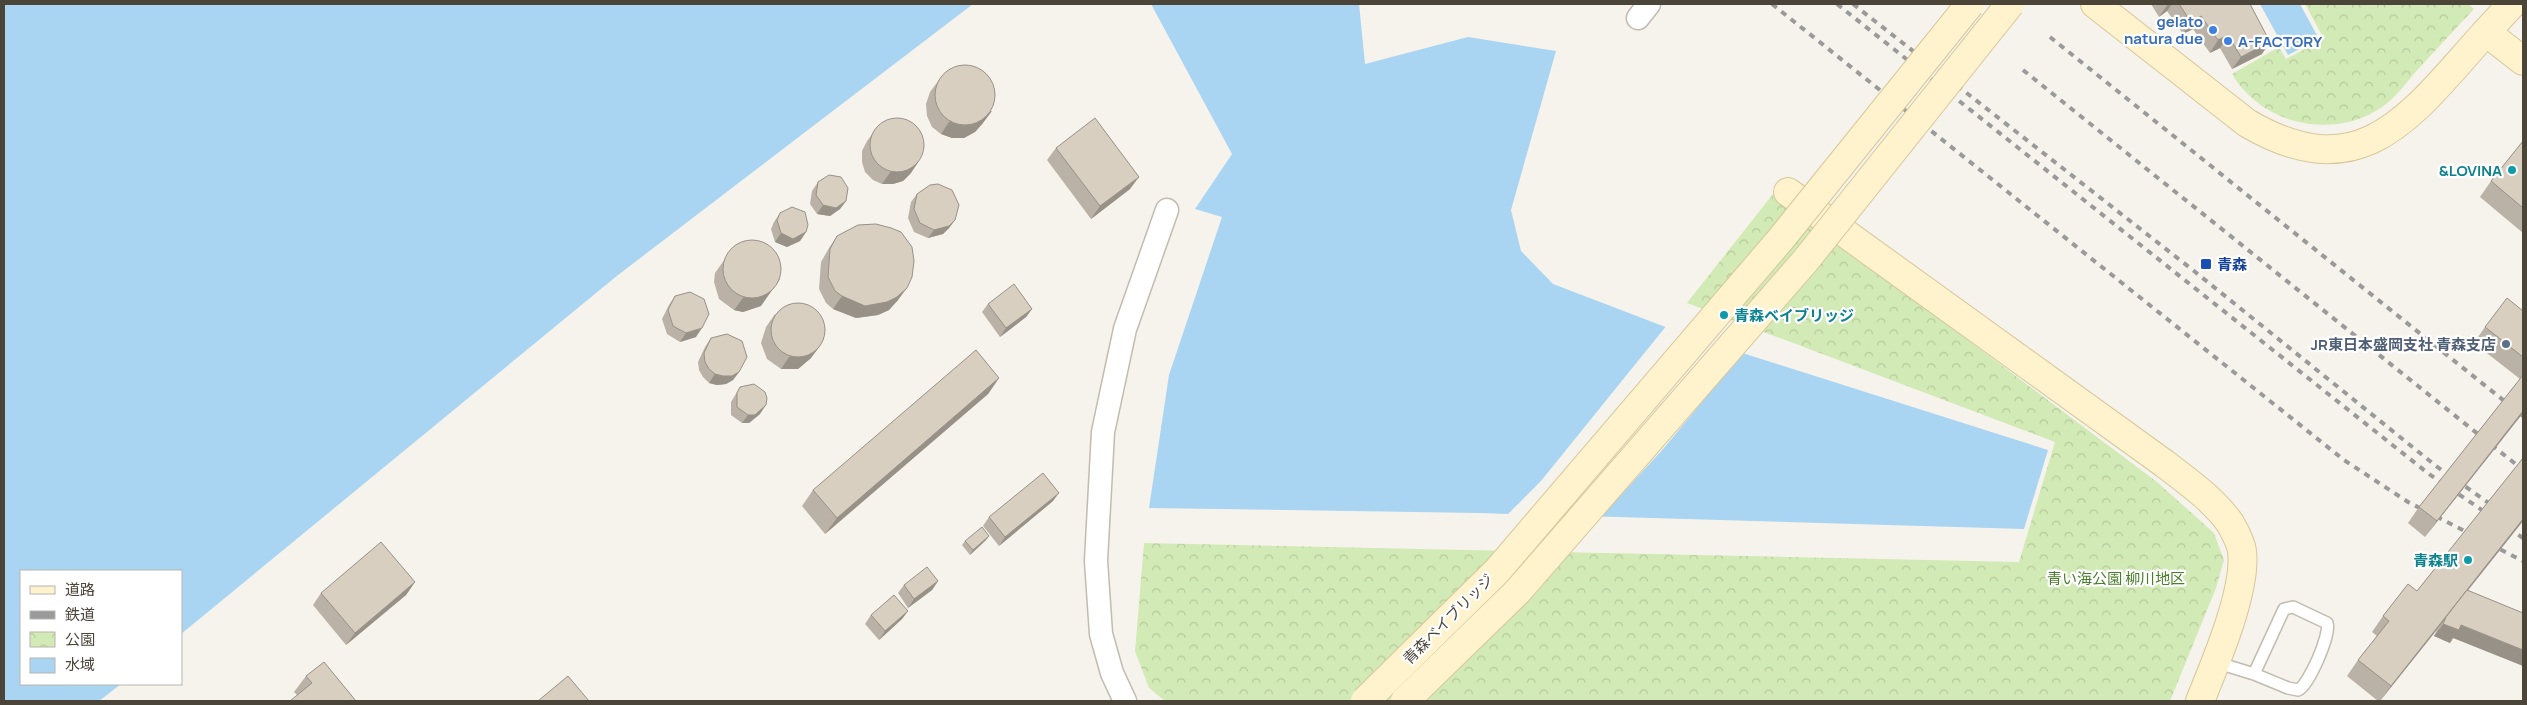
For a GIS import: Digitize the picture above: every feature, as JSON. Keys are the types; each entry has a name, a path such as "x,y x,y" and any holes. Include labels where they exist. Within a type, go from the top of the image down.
{"street":[{"name":"青森ベイブリッジ","path":"1365,701 1497,571 1780,240 1970,4"},
{"name":"青森ベイブリッジ","path":"1405,701 1518,591 1799,268 2010,4"},
{"path":"2095,4 2247,123 2272,138 2300,147 2329,149 2359,146 2410,116 2512,4"},
{"path":"2486,32 2523,62"},
{"path":"1788,192 2211,500 2231,525 2242,550 2240,580 2215,662 2200,701"},
{"path":"1125,701 1112,673 1101,634 1096,561 1103,432 1125,329 1167,210"}],"lane":[{"path":"2215,662 2298,690 2308,682 2327,635 2327,623 2293,607 2284,609 2254,674"}],"green space":[{"path":"2305,4 2468,4 2474,9 2387,103 2372,113 2350,122 2326,125 2303,123 2273,113 2250,96 2232,74 2279,47 2286,59 2324,39"},
{"name":"青い海公園 柳川地区","path":"1773,194 2157,482 2214,533 2224,560 2216,588 2170,701 1165,701 1149,688 1135,651 1144,543 2019,562 2055,442 1687,303"}],"water":[{"path":"4,4 973,4 618,275 182,633 182,570 20,570 20,685 120,685 99,701 4,701"},
{"path":"1151,4 1359,4 1365,64 1468,37 1556,51 1511,210 1521,251 1553,284 1689,336 2048,450 2024,529 1479,513 1149,508 1169,375 1222,217 1195,209 1232,154"},
{"path":"2260,4 2300,4 2319,39 2288,55"}],"pier":[{"path":"1667,325 1744,351 1664,448 1599,519 1505,517 1541,481"}],"building":[{"path":"2179,4 2250,4 2270,42 2241,57 2228,35 2218,40 2201,16 2191,22"},
{"path":"959,65 971,65 987,73 993,83 995,95 993,107 987,117 971,125 959,125 943,117 935,101 935,89 943,73"},
{"path":"897,118 907,120 916,126 922,135 924,145 922,155 916,164 907,170 897,172 887,170 878,164 872,155 870,145 872,135 878,126 887,120"},
{"path":"1095,118 1139,177 1100,206 1056,148"},
{"path":"2523,141 2523,208 2491,181"},
{"path":"829,175 841,177 848,188 846,201 836,208 823,205 816,195 818,182"},
{"path":"938,184 952,190 959,205 955,220 949,226 934,230 920,223 914,209 917,194 930,185"},
{"path":"792,207 805,212 808,225 806,232 793,239 781,233 777,220 780,213"},
{"path":"876,224 901,232 912,247 914,261 912,277 907,288 897,297 887,302 865,306 835,291 828,277 830,249 837,236 858,225"},
{"path":"752,240 763,242 776,253 781,269 779,280 768,293 752,298 741,296 728,285 723,269 725,258 736,245"},
{"path":"1014,284 1032,309 1006,328 988,304"},
{"path":"690,292 704,299 709,314 702,328 686,333 673,326 668,310 675,296"},
{"path":"2507,298 2523,311 2523,357 2485,327"},
{"path":"798,303 808,305 817,311 823,320 825,330 823,340 817,349 808,355 798,357 788,355 779,349 773,340 771,330 773,320 779,311 788,305"},
{"path":"727,334 742,341 747,357 739,372 732,376 715,374 705,362 704,353 711,338"},
{"path":"976,350 999,378 837,518 813,490"},
{"path":"2523,375 2523,411 2437,521 2419,507"},
{"path":"754,384 765,392 767,398 766,405 755,415 748,415 737,407 737,393 740,387"},
{"name":"青森駅","path":"2523,458 2523,519 2391,686 2358,660 2389,621 2383,616 2408,584 2417,591"},
{"path":"1043,473 1059,493 1005,537 989,517"},
{"path":"982,527 989,536 973,550 965,541"},
{"path":"381,542 415,582 355,633 321,593"},
{"path":"927,567 938,581 914,599 904,585"},
{"path":"2467,590 2523,613 2523,650 2461,625 2459,630 2443,624 2446,617"},
{"path":"894,595 908,611 885,631 871,615"},
{"path":"324,662 356,701 290,701 312,683 306,676"},
{"path":"568,676 589,701 538,701"}],"railway":[{"path":"1772,4 2344,460 2408,502 2523,561"},
{"path":"1837,4 2429,474 2523,538"},
{"path":"1853,4 2194,271 2436,466 2523,527"},
{"path":"2050,37 2523,416"},
{"path":"2023,70 2523,470"}],"place":[{"name":"gelato natura due","path":"2213,30"},
{"name":"A-FACTORY","path":"2228,41"},
{"name":"&LOVINA","path":"2512,170"},
{"name":"青森","path":"2206,264"},
{"name":"青森ベイブリッジ","path":"1724,315"},
{"name":"JR東日本盛岡支社 青森支店","path":"2506,344"},
{"name":"青森駅","path":"2468,560"}]}
